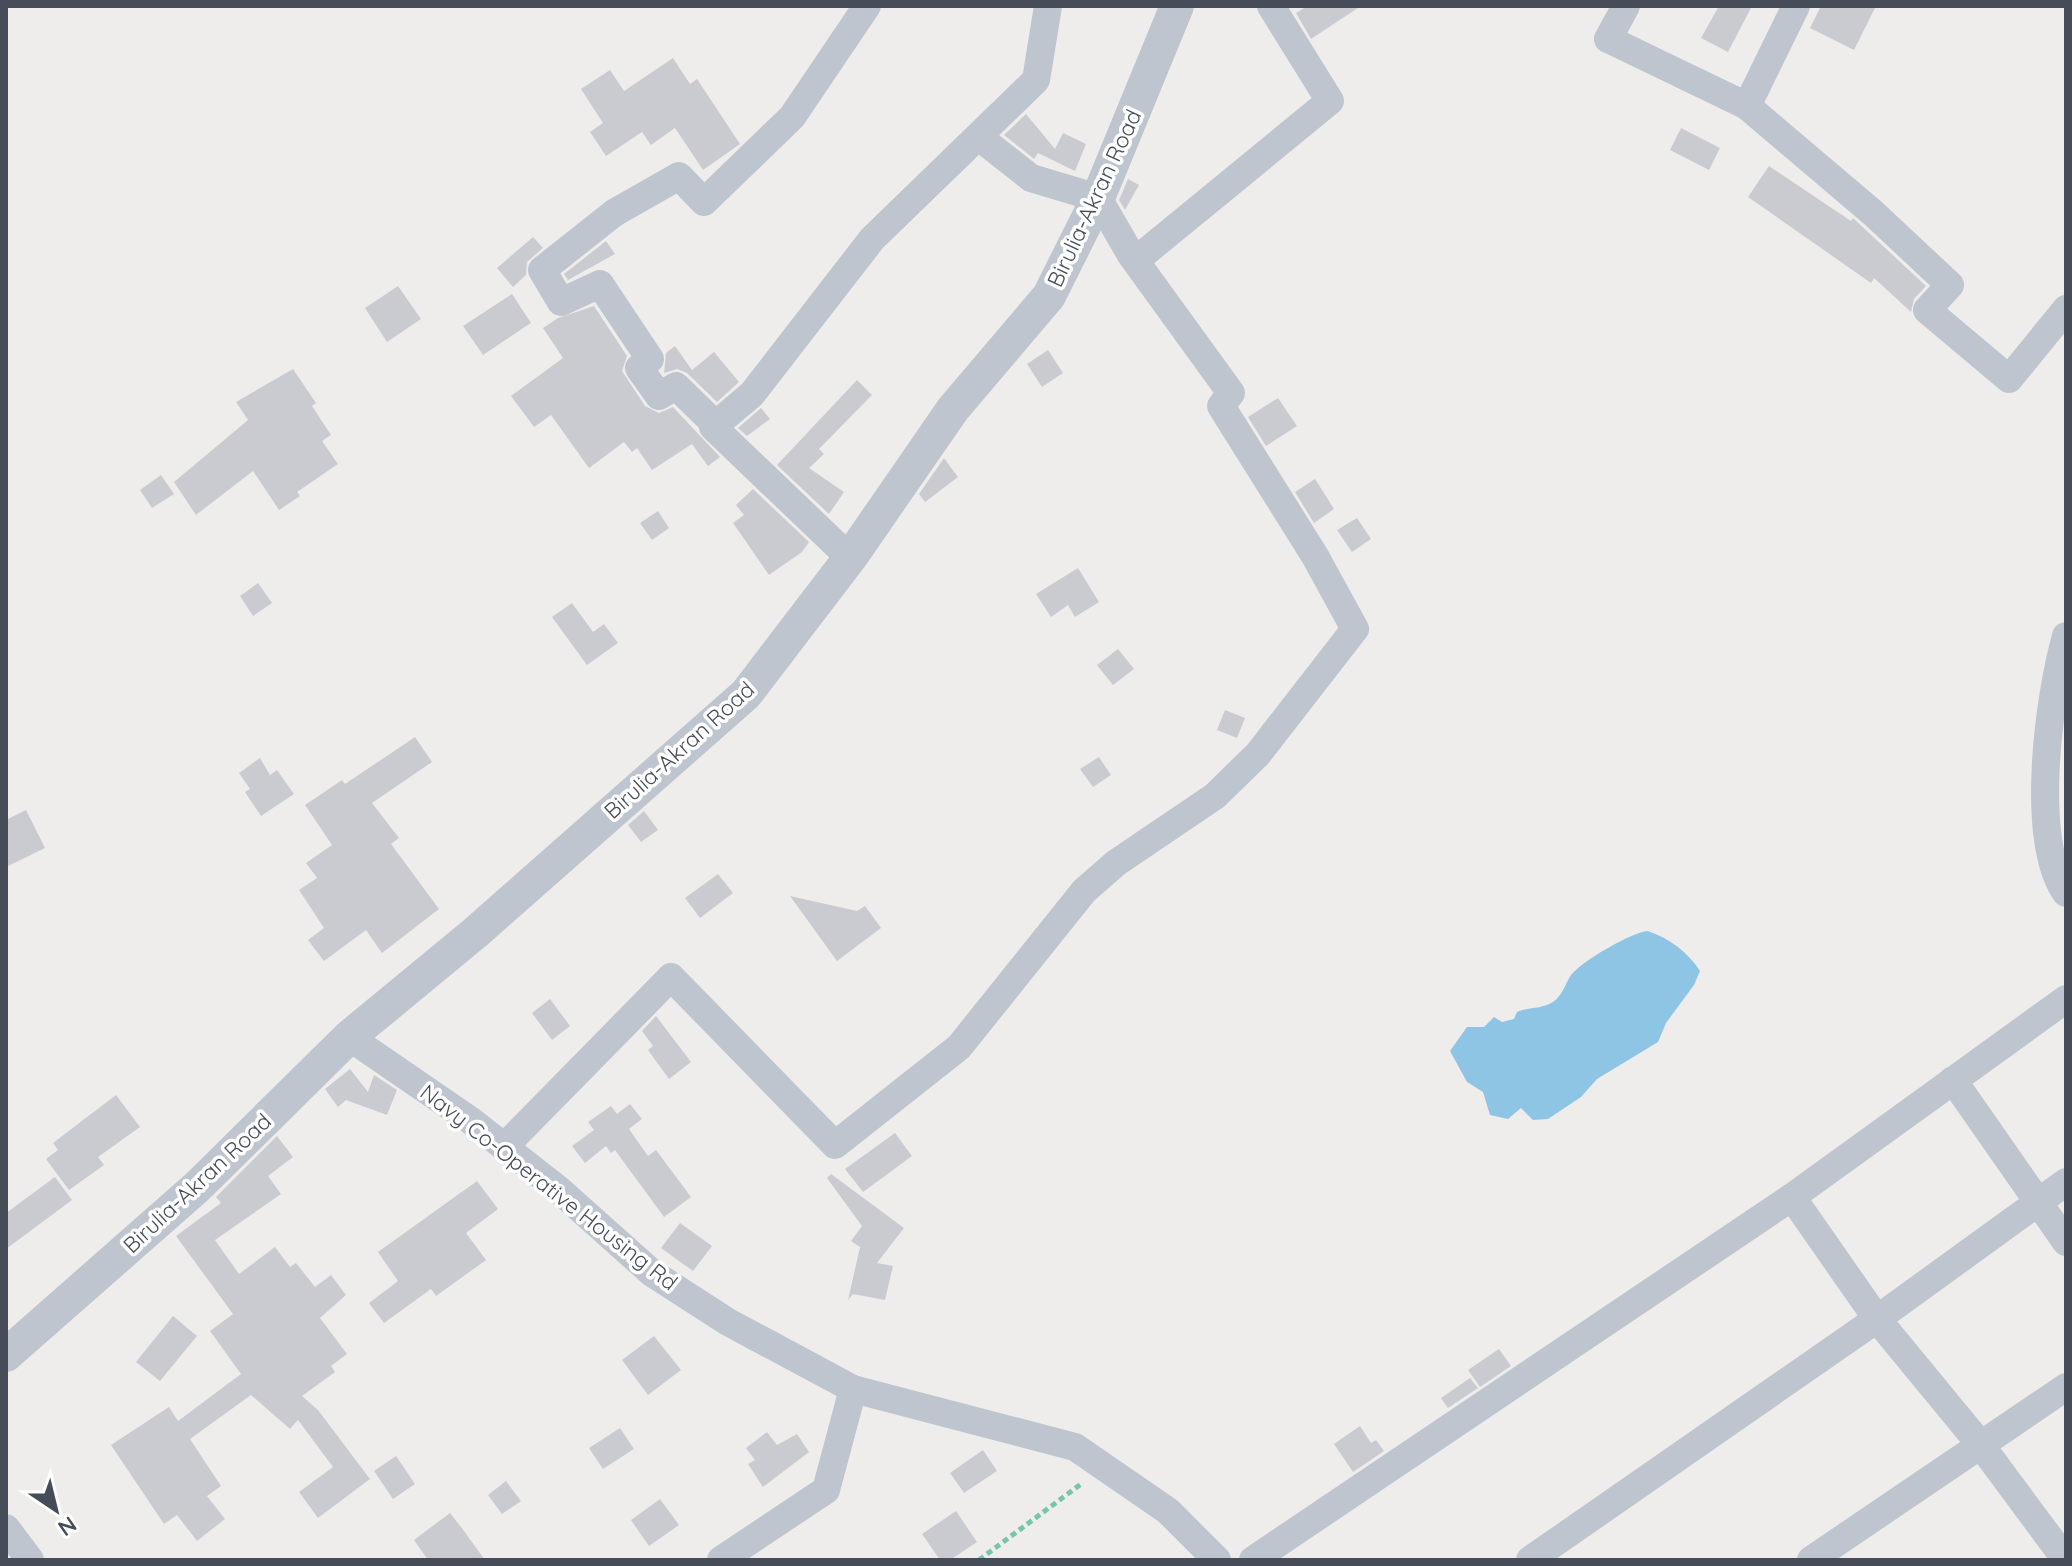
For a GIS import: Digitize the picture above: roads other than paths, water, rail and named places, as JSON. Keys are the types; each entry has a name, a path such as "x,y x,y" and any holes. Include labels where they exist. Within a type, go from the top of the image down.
{"street":[{"path":"716,425 676,386 659,396 639,368 650,359 600,284 561,302 542,270 614,213 679,176 704,202 792,117 867,6"},
{"path":"850,558 713,427 752,394 872,239 1036,80 1048,6"},
{"name":"Birulia-Akran Road","path":"6,1355 197,1187 349,1037 475,933 746,694 850,558 953,409 1049,296 1098,198 1177,6"},
{"path":"1136,260 1330,101 1271,6"},
{"path":"1626,6 1608,39 1747,106 1873,213 1950,285 1927,310 2009,379 2066,309"},
{"path":"1747,106 1796,6"},
{"path":"504,1147 671,977 835,1145 959,1047 1084,891 1116,863 1215,796 1258,754 1355,629 1315,556 1221,406 1231,393 1136,260 1098,198 1031,178 979,137"},
{"path":"2066,636 2055,675 2044,802 2057,881 2066,893"},
{"path":"1253,1560 1792,1197 2066,999"},
{"name":"Navy Co-Operative Housing Rd","path":"349,1037 504,1147 652,1273 728,1322 853,1389 1075,1447 1168,1511 1217,1560"},
{"path":"1953,1080 2066,1242"},
{"path":"1530,1560 1877,1319 2066,1182"},
{"path":"1792,1197 1877,1319 1980,1444 2066,1560"},
{"path":"1811,1560 2066,1387"},
{"path":"721,1560 826,1490 853,1389"},
{"path":"6,1528 30,1560"}],"water":[{"path":"1648,931 1677,946 1700,971 1694,985 1666,1023 1658,1042 1597,1079 1581,1097 1548,1119 1533,1120 1521,1108 1508,1119 1490,1115 1483,1092 1467,1082 1450,1051 1467,1027 1484,1027 1494,1017 1502,1022 1514,1019 1517,1012 1553,1002 1562,993 1571,975 1585,962 1620,942"}]}
